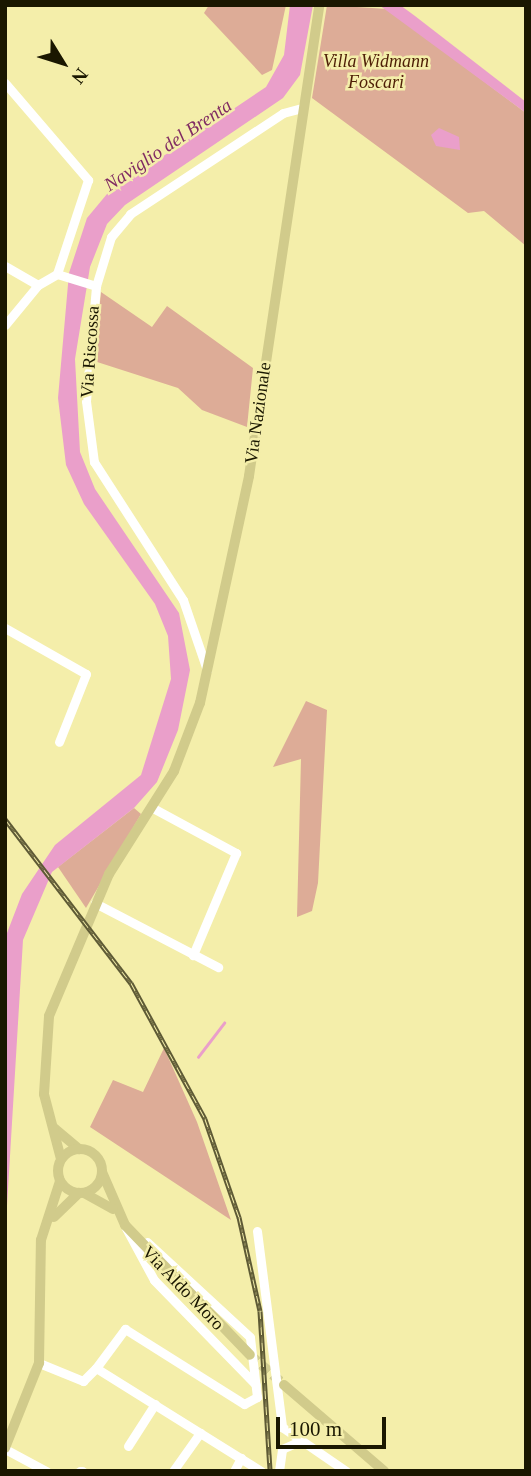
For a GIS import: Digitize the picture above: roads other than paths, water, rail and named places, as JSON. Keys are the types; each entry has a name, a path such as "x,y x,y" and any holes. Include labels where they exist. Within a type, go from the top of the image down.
{"main road":[{"name":"Via Nazionale","path":"61,1159 44,1094 49,1016 95,903 189,738 207,670 249,476 319,5"},
{"path":"41,1267 55,1216 102,1172 96,1155 79,1149 53,1128"},
{"path":"5,1449 39,1363 43,1233 60,1181 61,1159 79,1149"},
{"name":"Via Aldo Moro","path":"102,1172 122,1221"},
{"path":"60,1181 81,1193"},
{"name":"Via Aldo Moro","path":"81,1193 122,1221 250,1355"},
{"path":"284,1385 384,1471"}],"street":[{"path":"5,83 86,174 57,274 38,285 5,325"},
{"name":"Via Riscossa","path":"207,670 183,600 94,462 86,401 94,285 107,245 130,215 283,113 302,108"},
{"path":"5,266 38,285"},
{"path":"57,274 94,285"},
{"path":"5,628 86,674 59,742"},
{"path":"151,807 236,853 193,955"},
{"path":"95,903 218,967"},
{"path":"122,1221 154,1280 250,1374 257,1397"},
{"path":"122,1221 250,1338 257,1397"},
{"path":"257,1231 282,1427 346,1471"},
{"path":"39,1363 83,1381 125,1329 244,1404 257,1397"},
{"path":"96,1368 261,1471"},
{"path":"128,1446 155,1404"},
{"path":"173,1471 200,1433"},
{"path":"279,1471 282,1449 300,1441"},
{"path":"5,1449 46,1471"},
{"path":"234,1471 241,1458"}],"waterway":[{"path":"198,1057 224,1023"}],"tunnel":[{"path":"250,1355 280,1381"}],"railway":[{"path":"5,819 131,983 205,1119 239,1217 260,1311 270,1471"}],"park label":[{"name":"Villa Widmann Foscari","path":"376,72"}],"water label":[{"name":"Naviglio del Brenta","path":"168,145"}]}
